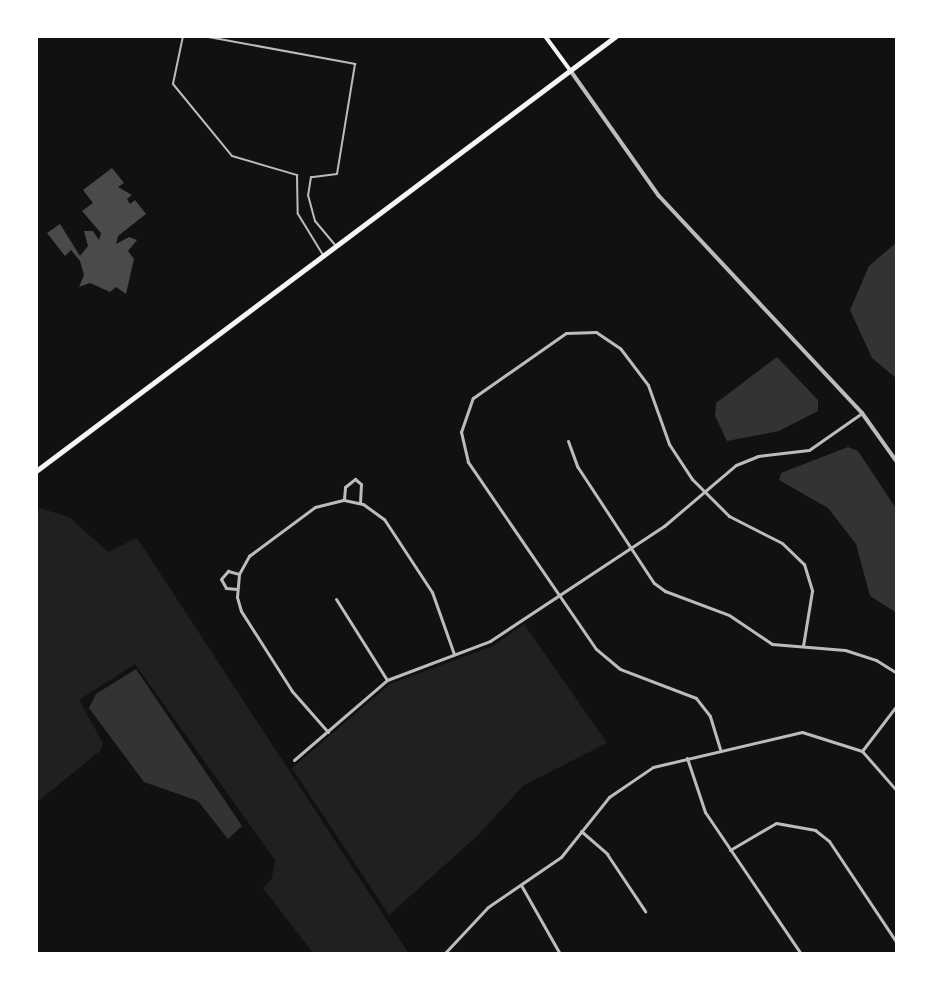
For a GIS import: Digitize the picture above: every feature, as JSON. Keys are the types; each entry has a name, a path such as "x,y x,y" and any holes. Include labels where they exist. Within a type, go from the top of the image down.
{"main road":[{"path":"545,36 570,70"},
{"path":"36,471 616,36"}],"street":[{"path":"570,70 669,208 862,413 897,462"},
{"path":"720,749 700,702 683,690 608,662 559,595 462,446 463,419 473,398 553,338 574,331 596,332 620,348 655,398 679,461 729,516 782,543 804,564 812,591 803,646"},
{"path":"294,760 387,680 490,641 630,548 744,461 822,444 862,413"},
{"path":"568,441 577,466 630,548 665,591 729,615 772,644 855,653 897,673"},
{"path":"344,500 345,487 355,479 361,484 360,503"},
{"path":"328,732 292,691 257,638 241,611 237,589 239,574 262,544 315,507 344,500 360,503 384,519 417,567 444,617 454,654"},
{"path":"237,589 226,588 221,579 228,571 239,574"},
{"path":"336,599 387,680"},
{"path":"862,751 897,705"},
{"path":"444,954 488,907 557,861 620,789 653,767 802,732 862,751 897,791"},
{"path":"687,758 699,801 801,954"},
{"path":"730,850 776,823 815,830 829,841 897,943"},
{"path":"581,831 600,846 645,911"},
{"path":"521,885 560,954"},
{"path":"452,947 459,954"}],"lane":[{"path":"183,36 173,84 220,147 247,163 297,175 298,214 323,256"},
{"path":"203,36 355,64 337,174 311,177 310,208 336,246"}],"shaded area":[{"path":"897,242 897,379 872,358 850,310 869,266"},
{"path":"777,357 818,400 818,411 779,431 727,441 715,416 716,403"},
{"path":"848,447 858,451 897,510 897,613 870,596 856,544 828,508 779,480 781,473"},
{"path":"36,507 69,517 108,552 137,538 409,954 314,954 263,888 272,878 275,860 135,664 79,700 103,743 101,750 36,803"},
{"path":"524,624 607,743 524,785 477,836 389,915 292,768 390,684 493,646"},
{"path":"136,669 242,826 228,839 198,801 144,782 89,708 96,694"}],"building":[{"path":"112,168 124,183 118,187 132,195 127,199 130,204 135,200 146,214 118,236 116,244 129,237 137,240 128,251 134,259 126,294 116,287 110,292 90,283 79,287 84,275 80,261 71,250 65,256 47,233 60,224 80,256 88,246 84,231 93,231 99,240 101,233 82,211 93,203 83,190"}]}
